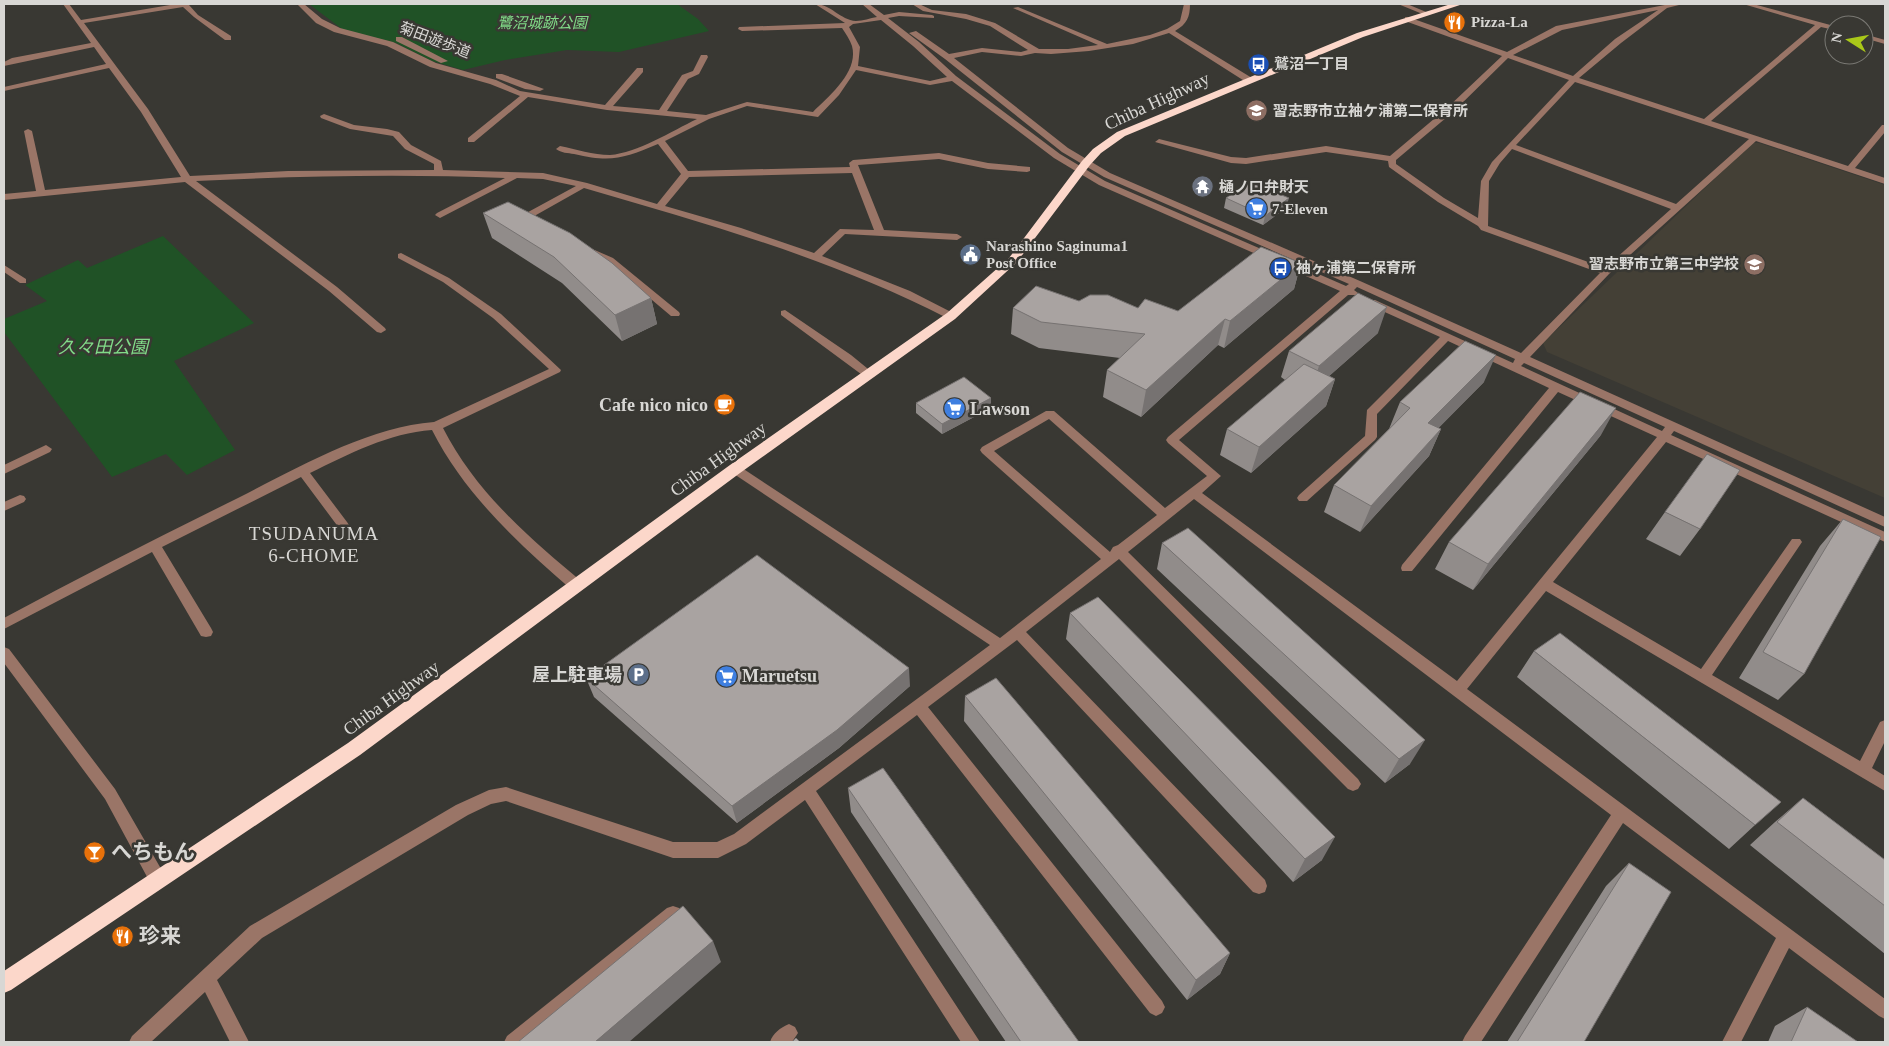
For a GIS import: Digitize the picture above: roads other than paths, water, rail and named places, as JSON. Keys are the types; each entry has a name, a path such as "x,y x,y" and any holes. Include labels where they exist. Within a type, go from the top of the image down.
{"highway":[{"name":"Chiba Highway","path":"4,984 354,749 735,469 951,316 1013,260 1082,167 1097,151 1131,129 1249,80 1360,35 1459,4"}],"street":[{"path":"66,4 145,111 187,179 333,289 382,330"},
{"path":"80,22 186,4 196,16 228,38"},
{"path":"300,4 319,21 338,30 390,44 433,65 493,82 526,95 607,108 706,118"},
{"name":"菊田遊歩道","path":"312,4 328,18 345,26 400,40 444,61 502,77 528,87 574,95 566,101"},
{"path":"560,149 604,157 627,154 706,118 747,104 815,115 836,94 854,67 856,48 848,25 818,4"},
{"path":"865,4 948,57 1065,150 1102,184 1522,358 1885,537"},
{"path":"874,4 885,17 953,78 1082,167"},
{"path":"915,4 921,9 962,15 996,25 1036,50"},
{"path":"948,57 982,50 1021,54 1036,50 1050,51 1138,41 1171,31 1182,23 1187,4"},
{"path":"1401,4 1427,14"},
{"path":"1392,160 1450,110 1507,56 1559,28 1680,4"},
{"path":"1746,4 1824,25"},
{"path":"1482,224 1485,181 1496,162 1574,80 1618,41 1668,6"},
{"path":"1016,8 1106,46"},
{"path":"742,29 848,25 885,17 919,15 956,20 962,15"},
{"path":"1408,19 1574,80 1885,181"},
{"path":"1705,122 1820,24"},
{"path":"1171,31 1249,80"},
{"path":"4,64 15,60 96,44"},
{"path":"661,114 685,77 696,72 704,57"},
{"path":"4,89 112,65"},
{"path":"854,67 930,83 953,78"},
{"path":"607,108 640,70"},
{"path":"471,140 526,95"},
{"path":"324,116 343,125 396,134 408,147 438,163 439,173"},
{"path":"1850,169 1885,127"},
{"path":"28,131 41,194"},
{"path":"1514,367 1606,272 1755,138"},
{"path":"660,140 686,174"},
{"path":"1160,142 1230,160 1246,160 1326,149 1392,160"},
{"path":"1511,146 1678,208"},
{"path":"880,232 854,170 853,163 939,156 988,166 1027,170"},
{"path":"1392,160 1392,165 1441,200 1482,224 1484,228 1606,272"},
{"path":"686,174 854,170"},
{"path":"4,197 187,179 288,174 439,173 543,176 738,230 816,257 906,293 951,316"},
{"path":"659,208 686,174"},
{"path":"440,215 516,175"},
{"path":"540,228 522,219 584,186"},
{"path":"816,257 843,231 957,237"},
{"path":"583,248 610,260 675,314"},
{"path":"4,624 154,545 302,472 378,439 423,425 436,426 556,370 496,316 446,280 401,256"},
{"path":"4,268 23,281"},
{"path":"1352,287 1447,336 1556,387 1668,431 1885,522"},
{"path":"138,1042 256,932 462,810 489,797 506,794 673,850 718,850 740,839 1000,645 1113,554 1215,476 1172,440 1352,287"},
{"path":"785,314 847,357 869,375"},
{"path":"1303,498 1371,437 1371,413 1447,336"},
{"path":"1407,568 1556,387"},
{"path":"1165,514 1050,414 986,450 1113,554 1353,784"},
{"path":"436,426 446,449 487,501 523,538 576,586"},
{"path":"1458,690 1668,431"},
{"path":"4,470 46,449"},
{"path":"735,469 1000,645"},
{"path":"302,472 344,525"},
{"path":"1194,493 1885,1010"},
{"path":"4,507 20,498"},
{"path":"1703,677 1796,542"},
{"path":"154,545 206,632"},
{"path":"1545,584 1885,784"},
{"path":"1017,631 1259,886"},
{"path":"4,653 110,794 158,880"},
{"path":"919,706 1156,1007"},
{"path":"1863,771 1885,726"},
{"path":"807,790 970,1042"},
{"path":"1471,1042 1622,812"},
{"path":"513,1042 680,909"},
{"path":"1730,1042 1786,936"},
{"path":"207,978 240,1042"}],"place":[{"name":"Pizza-La","path":"1455,22"},
{"name":"鷲沼一丁目","path":"1258,64"},
{"name":"習志野市立袖ケ浦第二保育所","path":"1257,111"},
{"name":"樋ノ口弁財天","path":"1203,187"},
{"name":"7-Eleven","path":"1256,209"},
{"name":"Narashino Saginuma1 Post Office","path":"970,255"},
{"name":"習志野市立第三中学校","path":"1755,264"},
{"name":"袖ヶ浦第二保育所","path":"1280,268"},
{"name":"Cafe nico nico","path":"724,405"},
{"name":"Lawson","path":"954,409"},
{"name":"屋上駐車場","path":"638,675"},
{"name":"Maruetsu","path":"726,676"},
{"name":"へちもん","path":"95,852"},
{"name":"珍来","path":"123,936"}],"district":[{"name":"TSUDANUMA 6-CHOME","path":"314,544"}],"park label":[{"name":"鷺沼城跡公園","path":"542,23"},
{"name":"久々田公園","path":"103,347"}]}
